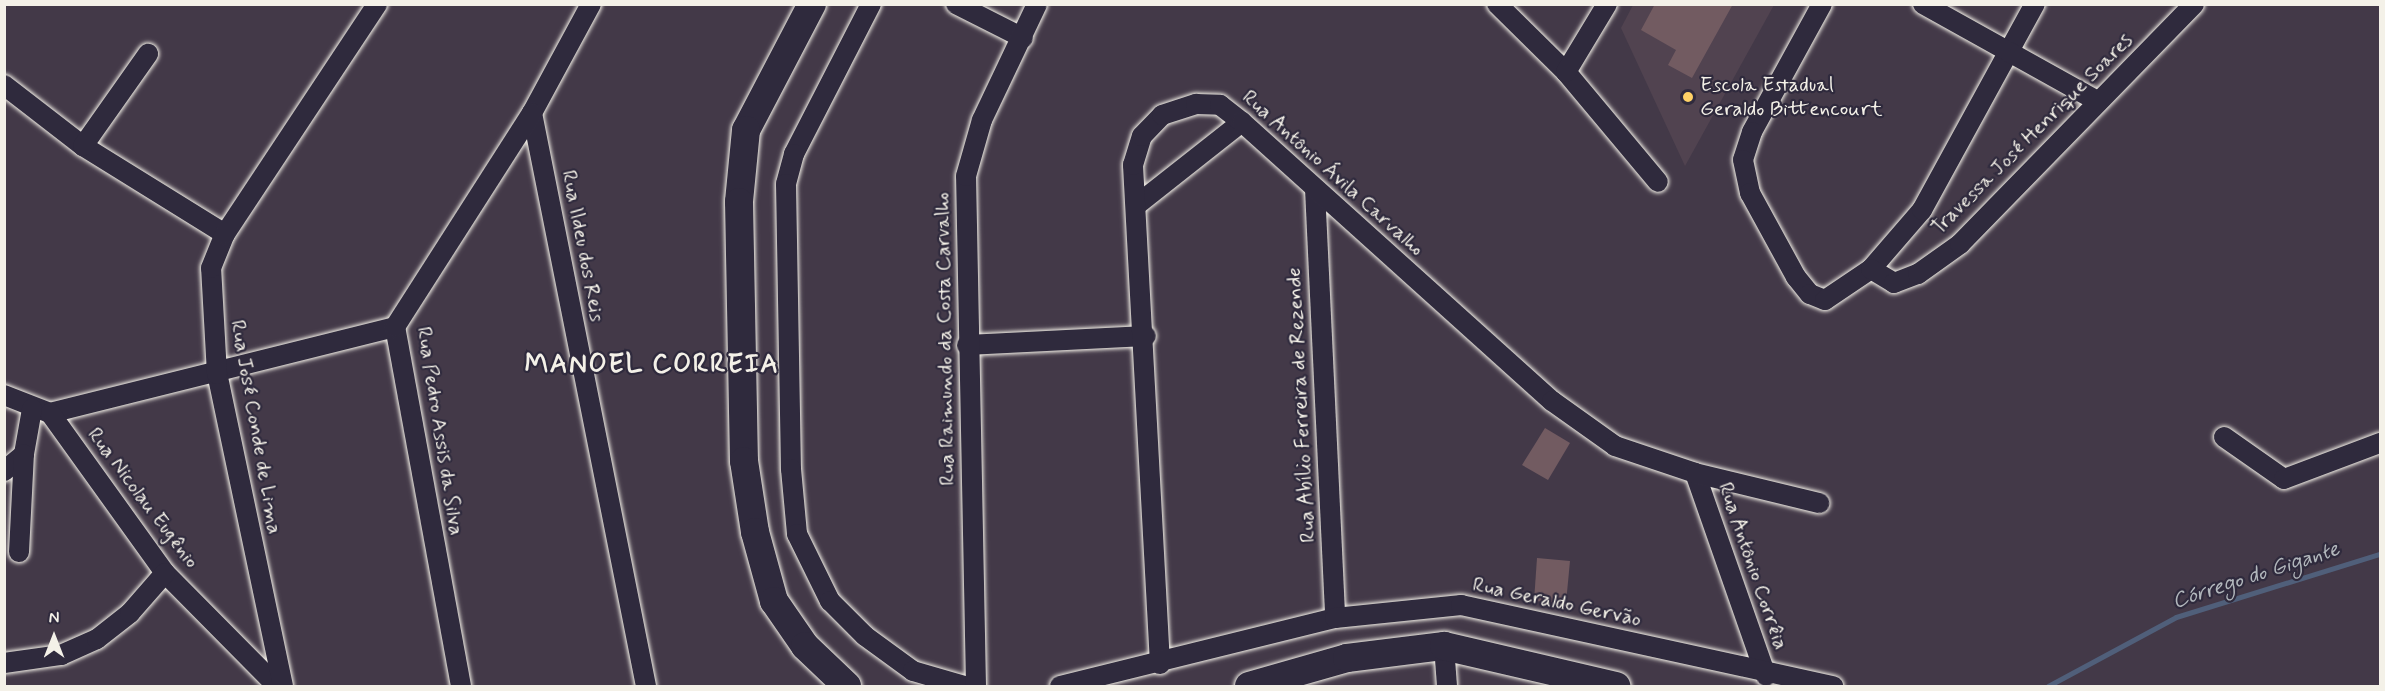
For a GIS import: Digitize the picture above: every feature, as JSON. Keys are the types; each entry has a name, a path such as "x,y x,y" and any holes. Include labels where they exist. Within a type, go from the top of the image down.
{"highway":[{"path":"812,4 746,130 739,202 744,461 754,532 774,601 812,654 847,687"},
{"path":"1249,687 1347,658 1444,646 1616,687"}],"street":[{"name":"Rua José Conde de Lima","path":"283,687 217,374 211,268 225,234 377,4"},
{"path":"532,113 591,4"},
{"path":"871,4 794,154 786,184 797,534 830,601 865,636 914,671 964,687"},
{"path":"956,4 1023,38"},
{"name":"Rua Raimundo da Costa Carvalho","path":"976,687 967,345 966,176 982,120 1023,38 1037,4"},
{"path":"1497,4 1566,72 1658,182"},
{"path":"1566,72 1606,4"},
{"path":"1822,4 1752,132 1743,160 1750,193 1796,277 1817,299 1838,294 1871,269 1922,210 2011,53 2036,4"},
{"path":"1923,4 2099,102"},
{"name":"Travessa José Henrique Soares","path":"1871,269 1894,283 1918,274 1960,244 2194,4"},
{"path":"83,147 148,54"},
{"path":"4,85 83,147 225,234"},
{"name":"Rua Antônio Ávila Carvalho","path":"1160,664 1146,336 1138,204 1133,165 1142,136 1162,115 1196,104 1220,105 1242,122 1552,401 1615,446 1695,473 1819,503"},
{"name":"Rua Pedro Assis da Silva","path":"461,687 395,327 532,113"},
{"name":"Rua Ildeu dos Reis","path":"532,113 646,687"},
{"path":"1138,204 1242,122"},
{"name":"Rua Abílio Ferreira de Rezende","path":"1315,189 1335,618"},
{"path":"4,395 41,411 217,374 395,327"},
{"path":"967,345 1146,336"},
{"path":"19,552 24,454 41,411"},
{"name":"Rua Nicolau Eugênio","path":"41,411 165,573 277,687"},
{"path":"2224,436 2284,479 2380,443"},
{"path":"4,471 24,454"},
{"name":"Rua Antônio Corrêia","path":"1695,473 1766,676"},
{"path":"4,663 61,655 97,639 130,613 165,573"},
{"name":"Rua Geraldo Gervão","path":"1060,687 1160,664 1335,618 1461,605 1513,613 1766,676 1833,687"},
{"path":"1444,646 1447,687"}],"shaded area":[{"name":"Escola Estadual Geraldo Bittencourt","path":"1633,5 1774,5 1685,166 1621,28"}],"building":[{"path":"1655,4 1733,4 1692,78 1668,65 1676,50 1641,30"},
{"path":"1545,428 1570,443 1548,480 1522,465"},
{"path":"1537,558 1570,561 1566,603 1534,601"}],"waterway":[{"name":"Córrego do Gigante","path":"2048,686 2176,617 2380,554"}],"place":[{"name":"Escola Estadual Geraldo Bittencourt","path":"1688,97"}],"district":[{"name":"MANOEL CORREIA","path":"652,365"}]}
